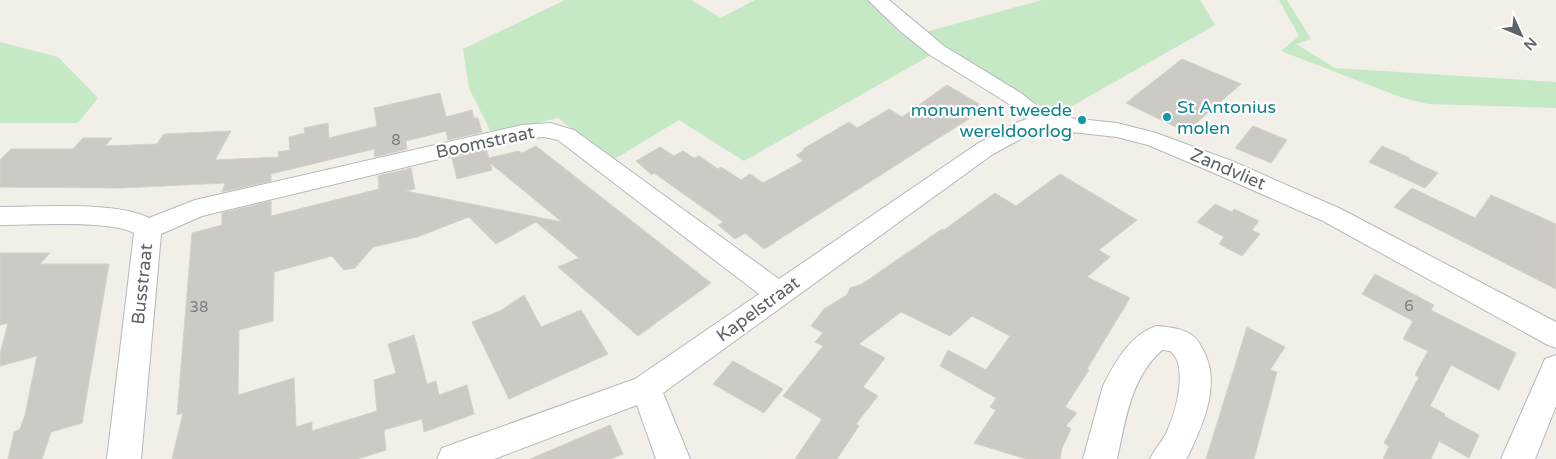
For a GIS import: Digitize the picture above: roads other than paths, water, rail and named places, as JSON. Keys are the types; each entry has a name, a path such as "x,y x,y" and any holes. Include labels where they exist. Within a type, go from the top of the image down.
{"street":[{"path":"878,0 934,49 975,76 1020,101 1043,122"},
{"name":"Kapelstraat","path":"454,459 646,388 995,143 1026,127 1043,122"},
{"name":"Zandvliet","path":"1043,122 1131,133 1197,155 1332,215 1436,269 1556,336"},
{"name":"Boomstraat","path":"148,228 195,209 522,132 539,129 555,130 566,135 779,294"},
{"name":"Busstraat","path":"0,216 98,217 131,220 148,228 124,459"},
{"path":"1100,459 1120,386 1139,353 1156,338 1173,339 1185,346 1193,362 1196,386 1179,443 1167,459"},
{"path":"1518,459 1556,368"},
{"path":"646,388 673,459"}],"place":[{"name":"St Antonius molen","path":"1167,117"},
{"name":"monument tweede wereldoorlog","path":"1082,120"}]}
